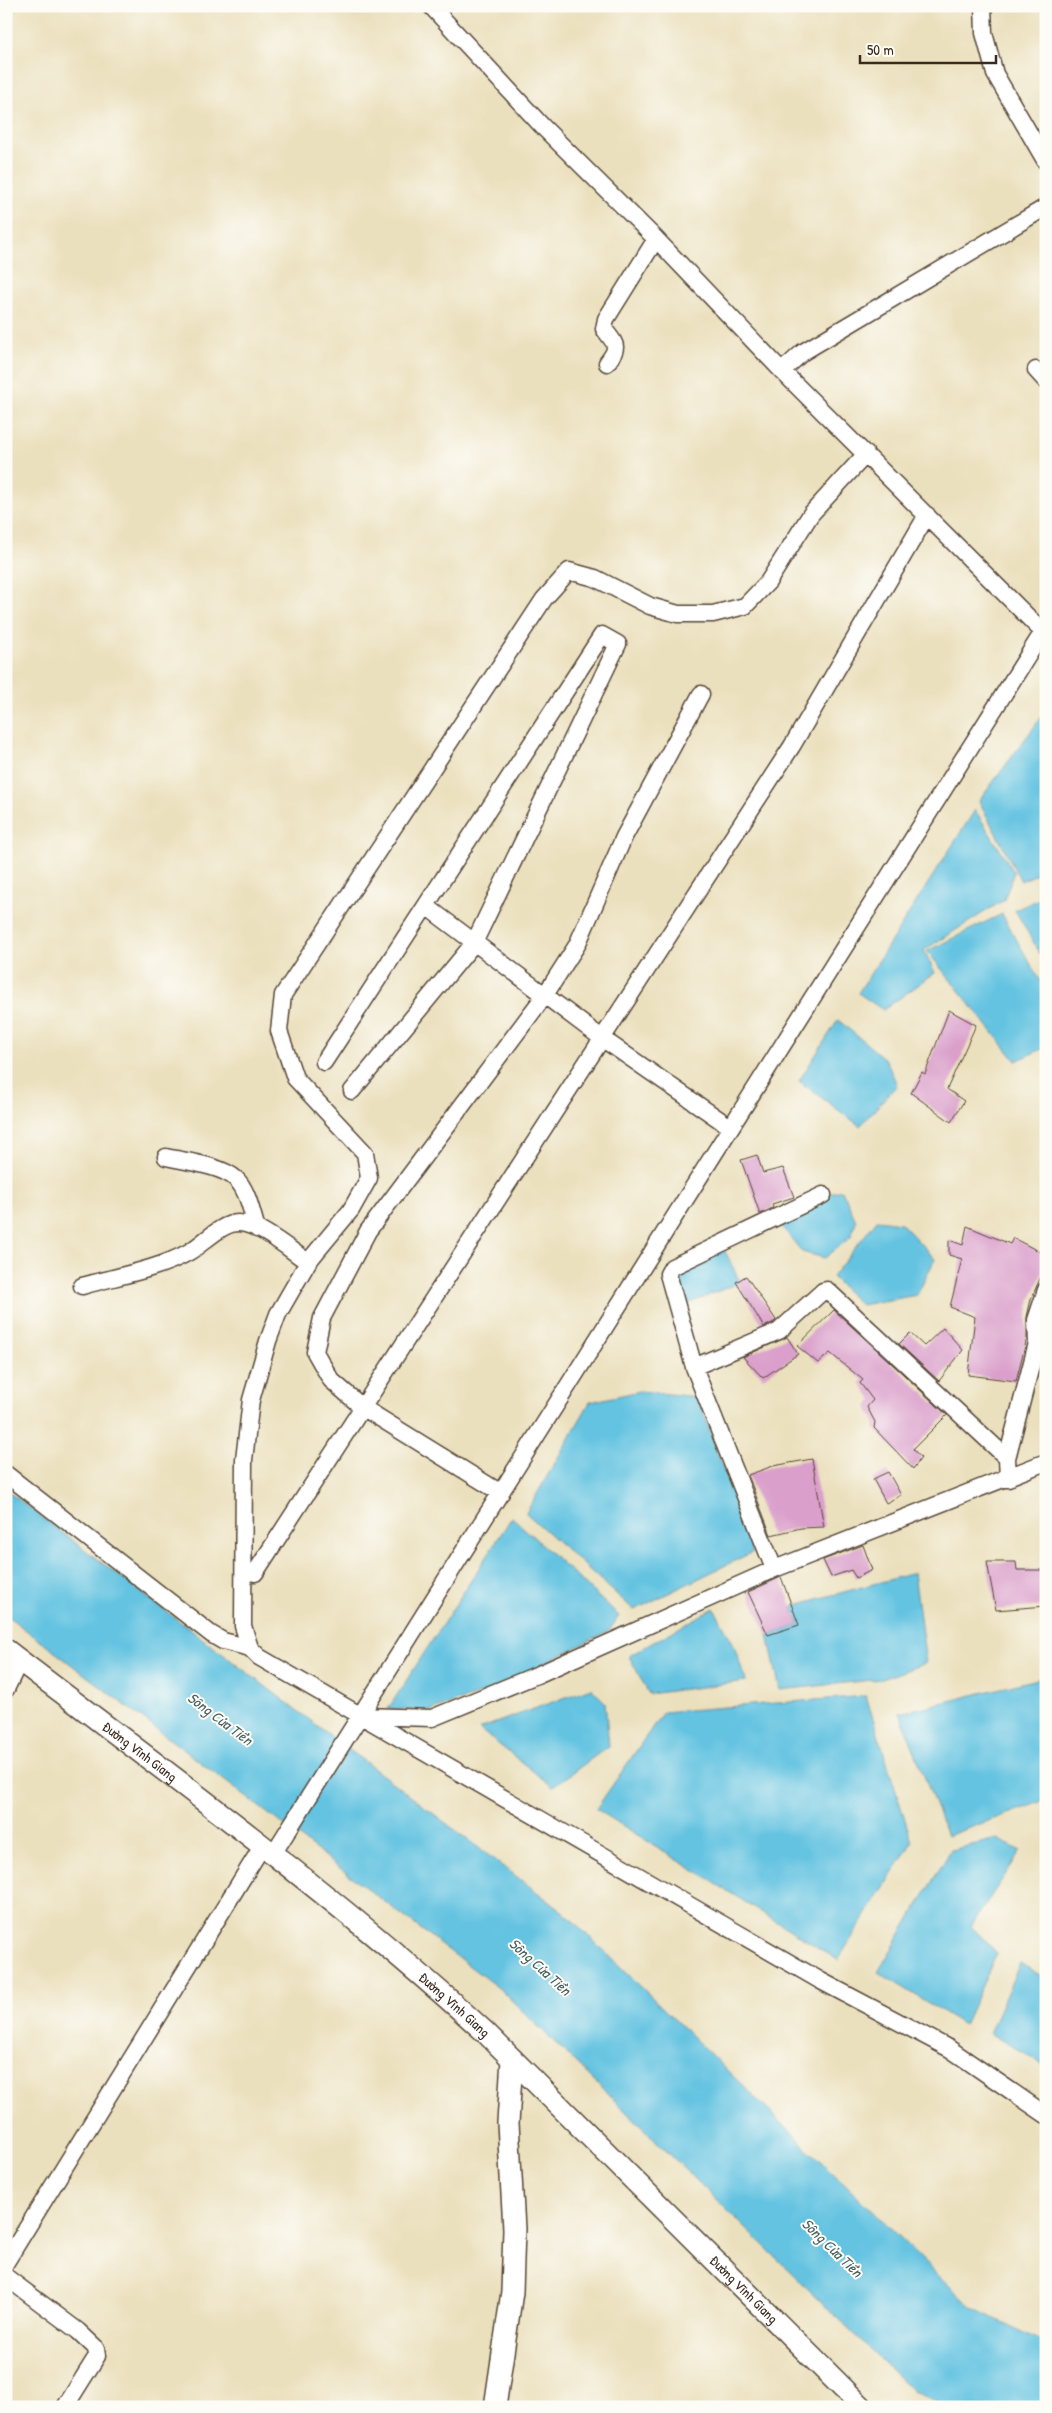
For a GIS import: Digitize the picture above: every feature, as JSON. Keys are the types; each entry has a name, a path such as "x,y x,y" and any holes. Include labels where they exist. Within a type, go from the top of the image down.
{"street":[{"path":"8,2257 268,1850 287,1832 361,1716 1044,631 782,371 656,239 544,127 430,6"},
{"path":"983,6 984,33 995,74 1046,162"},
{"path":"782,371 803,352 1046,208"},
{"path":"608,363 616,351 616,345 604,329 606,319 656,239"},
{"path":"250,1648 243,1626 244,1460 249,1416 272,1328 308,1262 351,1210 369,1178 365,1153 296,1078 279,1031 283,995 544,599 569,571 595,578 650,606 678,614 713,614 745,606 768,582 811,514 866,454"},
{"path":"256,1573 792,746 927,515"},
{"path":"324,1062 602,635 618,644 474,943 352,1091"},
{"path":"500,1493 362,1407 331,1380 315,1352 322,1318 368,1231 545,995 577,945 624,837 701,694"},
{"path":"426,906 603,1040 730,1127"},
{"path":"166,1156 225,1172 236,1179 242,1189 257,1229"},
{"path":"774,1569 694,1367 669,1270 823,1195"},
{"path":"82,1286 171,1260 188,1252 233,1224 251,1226 257,1229 308,1262"},
{"path":"694,1367 780,1331 823,1291 827,1290 1006,1458"},
{"path":"1008,1478 1006,1458 1037,1343 1036,1320 1046,1290"},
{"path":"361,1716 432,1718 540,1674 774,1569 1046,1462"},
{"path":"6,1474 211,1634 223,1641 250,1648 259,1656 361,1716 647,1878 821,1981 950,2049 1046,2115"},
{"path":"6,1689 13,1655"},
{"name":"Đường Vĩnh Giang","path":"13,1655 268,1850 453,2003 512,2059 862,2407"},
{"path":"495,2407 512,2292 514,2229 508,2124 512,2059"},
{"path":"6,2277 78,2331 96,2348 97,2356 65,2407"}],"water":[{"path":"1046,711 1046,870 1021,881 979,801"},
{"path":"975,810 1014,872 1004,900 924,950 935,973 883,1010 858,993"},
{"path":"1046,896 1046,964 1015,910"},
{"path":"1002,914 1046,991 1046,1047 1016,1061 927,951"},
{"path":"838,1020 886,1060 897,1085 860,1126 799,1081"},
{"path":"842,1190 856,1221 851,1237 825,1258 802,1252 775,1218 823,1195"},
{"path":"877,1220 901,1223 935,1259 917,1295 861,1305 832,1277"},
{"path":"723,1247 740,1282 688,1304 677,1289 679,1273"},
{"path":"640,1391 698,1397 753,1552 634,1610 526,1513 590,1402"},
{"name":"Sông Cửa Tiền","path":"6,1490 566,1914 972,2308 1046,2343 1046,2407 946,2407 913,2391 501,1990 6,1615"},
{"path":"512,1517 619,1616 609,1631 491,1690 430,1711 388,1709"},
{"path":"914,1573 926,1663 882,1679 780,1690 768,1635 799,1625 792,1606"},
{"path":"714,1608 733,1643 746,1681 649,1694 629,1656"},
{"path":"1046,1677 1046,1800 947,1836 900,1713"},
{"path":"591,1688 605,1702 609,1746 553,1787 479,1729"},
{"path":"866,1696 912,1842 838,1960 596,1809 663,1712"},
{"path":"997,1839 1021,1851 971,1926 997,1953 964,2025 878,1972 951,1850"},
{"path":"1020,1963 1046,1979 1046,2066 989,2033"}],"building":[{"path":"949,1010 976,1025 947,1089 964,1101 951,1122 911,1093 922,1072 925,1074"},
{"path":"757,1155 763,1173 783,1168 794,1197 772,1204 773,1208 760,1214 741,1160"},
{"path":"967,1226 1010,1244 1013,1238 1046,1255 1046,1265 1031,1299 1027,1317 1027,1338 1016,1381 968,1375 975,1317 950,1307 962,1259 949,1255 949,1240 963,1245"},
{"path":"746,1276 776,1320 764,1327 736,1282"},
{"path":"834,1310 947,1415 913,1449 921,1458 913,1469 874,1428 875,1422 867,1407 873,1400 860,1383 863,1380 830,1353 818,1363 797,1346"},
{"path":"943,1328 963,1350 939,1381 899,1344 910,1333 924,1346"},
{"path":"787,1337 798,1354 763,1378 743,1357"},
{"path":"812,1459 824,1527 801,1528 771,1535 748,1475 773,1466"},
{"path":"888,1472 901,1495 886,1503 873,1479"},
{"path":"863,1545 872,1570 856,1578 851,1570 831,1577 823,1560"},
{"path":"987,1562 1016,1562 1017,1570 1046,1570 1046,1606 996,1610"},
{"path":"781,1577 799,1625 768,1635 748,1592"}]}
